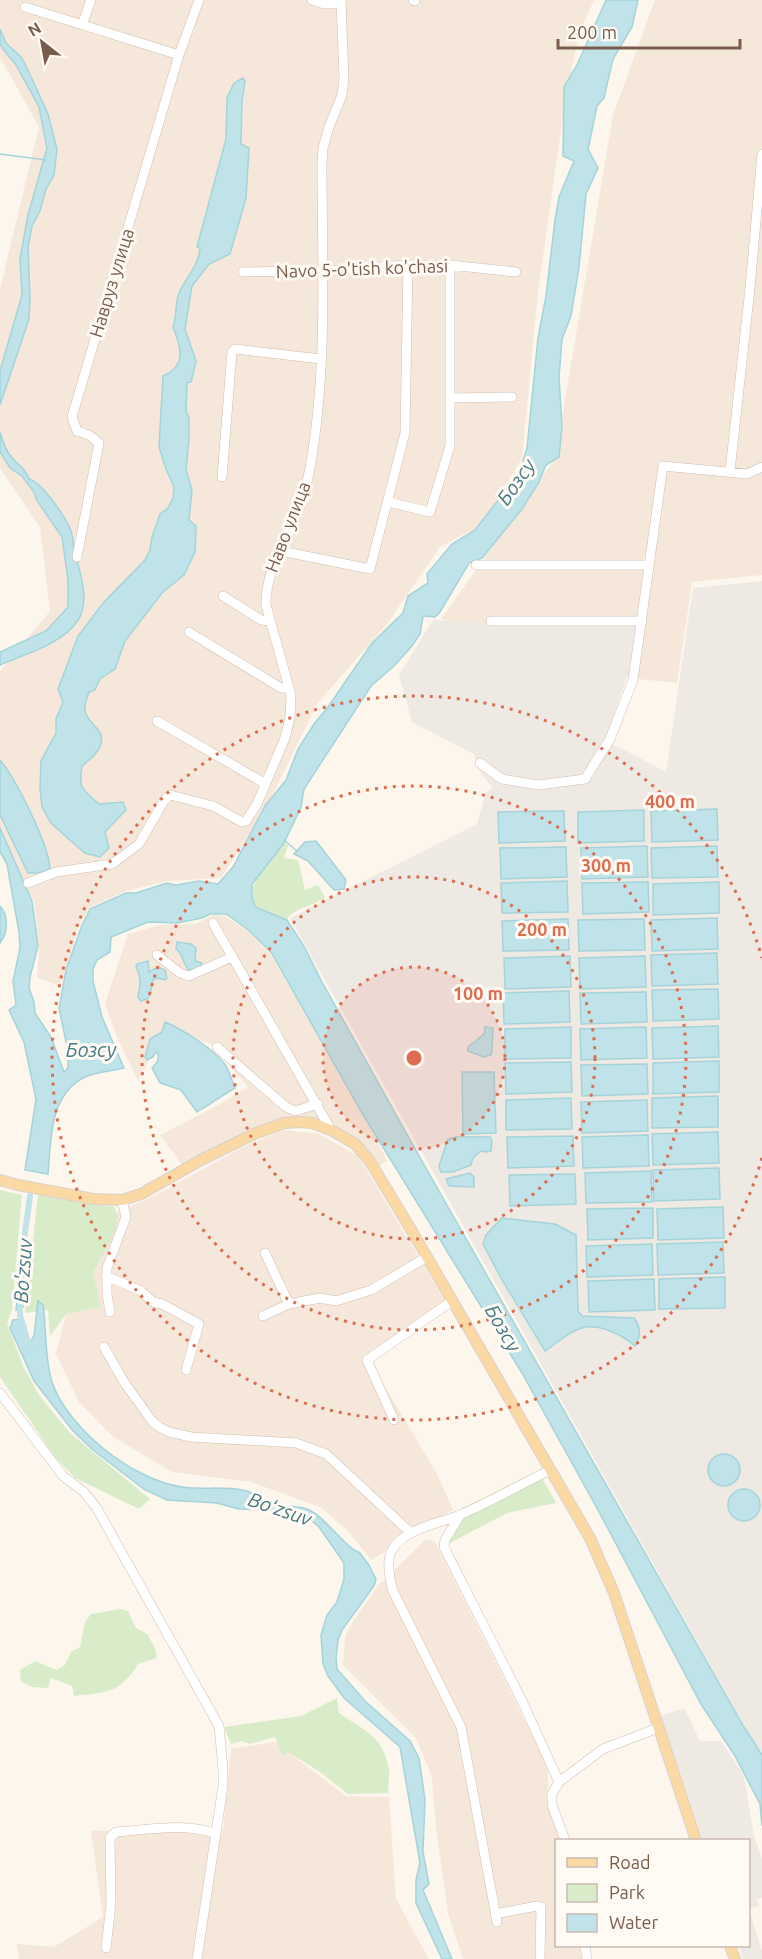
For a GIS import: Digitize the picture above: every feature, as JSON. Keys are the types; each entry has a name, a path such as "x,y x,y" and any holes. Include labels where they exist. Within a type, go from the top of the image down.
{"main road":[{"path":"0,1180 93,1198 123,1200 141,1194 201,1160 275,1126 299,1122 331,1130 355,1144 369,1160 427,1257 590,1539 609,1579 696,1839"}],"street":[{"path":"82,25 90,0"},
{"name":"Навруз улица","path":"77,557 99,443 89,435 77,431 72,417 179,55 199,0"},
{"path":"312,0 324,4 341,2"},
{"name":"Наво улица","path":"28,883 56,872 112,864 139,844 164,801 171,795 213,806 244,822 256,804 285,738 290,718 291,695 266,605 266,591 270,573 305,495 318,411 324,272 323,155 329,127 342,95 344,79 341,2"},
{"path":"25,7 179,55"},
{"path":"730,471 762,154"},
{"path":"281,551 370,569 405,433 408,264"},
{"name":"Navo 5-o'tish ko'chasi","path":"243,272 324,272 408,264 450,265 516,272"},
{"path":"388,502 430,513 450,446 450,265"},
{"path":"750,288 762,289"},
{"path":"222,477 232,352 236,349 321,359"},
{"path":"450,398 512,398"},
{"path":"480,763 502,779 538,786 585,779 610,739 633,680 663,466 747,474 762,467"},
{"path":"476,565 648,565"},
{"path":"223,596 261,620 270,621"},
{"path":"491,621 642,621"},
{"path":"189,632 281,688 289,688"},
{"path":"157,721 264,783"},
{"path":"213,923 331,1130"},
{"path":"157,955 180,973 189,976 232,957"},
{"path":"217,1047 286,1107 295,1111 318,1104"},
{"path":"110,1312 106,1276 126,1217 123,1200"},
{"path":"265,1253 289,1304"},
{"path":"262,1316 289,1304 320,1298 336,1301 371,1290 427,1257"},
{"path":"106,1276 141,1291 153,1302 162,1304 199,1324 186,1370"},
{"path":"394,1420 367,1360 452,1301"},
{"path":"104,1347 124,1382 152,1421 159,1427 191,1437 296,1443 326,1454 411,1533"},
{"path":"0,1393 63,1476 83,1491 105,1519 144,1594 219,1726 223,1777 197,1959"},
{"path":"540,1959 541,1907 537,1906 496,1918 461,1727 391,1583 390,1555 393,1548 411,1533 461,1514 550,1470"},
{"path":"461,1514 445,1540 444,1547 513,1683 559,1782"},
{"path":"565,1839 552,1805 552,1794 559,1782 603,1749 658,1728"},
{"path":"106,1948 111,1904 110,1838 113,1834 174,1828 205,1829 216,1834"}],"shaded area":[{"path":"0,0 594,0 580,31 566,95 538,292 522,458 481,525 440,547 387,624 317,704 265,810 221,878 167,881 126,891 89,908 80,923 60,986 37,978 39,947 34,901 0,834 0,671 50,611 40,527 0,468 0,289 39,127 0,57"},
{"path":"655,0 762,0 762,575 692,582 677,683 638,679 441,619 555,459 613,115"},
{"path":"762,581 762,1757 290,918 477,824 486,792 492,788 476,766 475,755 412,722 399,675 433,620 506,625 637,623 628,673 606,739 611,745 666,772 693,588"},
{"path":"212,915 225,916 246,930 270,953 374,1134 387,1161 375,1169 346,1137 282,1119 243,1134 182,1165 160,1135 248,1087 211,1044 166,1029 138,1081 117,1037 105,1004 128,934 160,925 196,924"},
{"path":"284,1130 319,1134 358,1156 448,1306 371,1363 437,1474 453,1510 371,1560 348,1531 322,1508 251,1482 172,1472 112,1436 79,1402 56,1354 66,1314 101,1307 93,1273 115,1213 158,1194 241,1148"},
{"path":"426,1539 435,1542 545,1761 548,1772 548,1808 563,1839 555,1839 555,1947 583,1947 584,1959 463,1959 448,1914 436,1827 432,1777 416,1738 343,1665 345,1637 353,1621 377,1587"},
{"path":"684,1708 700,1741 721,1741 741,1771 754,1836 762,1858 762,1898 757,1899 759,1906 750,1909 750,1839 703,1839 661,1716"},
{"path":"275,1742 346,1796 389,1797 396,1899 429,1959 19,1959 17,1944 54,1947 103,1917 91,1831 208,1828 223,1831 231,1749"},
{"path":"750,1912 762,1951 762,1959 743,1959 739,1947 750,1947"}],"green space":[{"path":"284,843 288,845 284,858 298,860 305,890 318,885 325,897 294,912 287,920 254,907 253,896 253,887 260,872"},
{"path":"0,1190 22,1195 12,1310 7,1323 24,1368 39,1395 70,1433 150,1499 139,1509 75,1478 55,1457 0,1377"},
{"path":"38,1195 114,1207 118,1216 115,1232 93,1273 101,1307 66,1314 50,1336 48,1310 25,1313"},
{"path":"542,1478 556,1503 507,1513 450,1543 449,1540 462,1518"},
{"path":"120,1609 128,1611 136,1628 147,1634 155,1648 157,1658 138,1664 125,1681 112,1690 104,1692 74,1696 72,1686 51,1678 48,1688 32,1687 21,1681 20,1670 35,1661 56,1670 65,1665 71,1652 80,1647 85,1622 91,1614"},
{"path":"337,1698 339,1713 372,1735 382,1749 389,1769 389,1793 348,1794 320,1772 288,1752 282,1755 275,1737 250,1744 242,1741 231,1744 224,1727 301,1716"}],"water":[{"name":"Бозсу","path":"606,0 638,0 632,27 613,59 604,98 597,106 588,149 598,168 586,194 579,267 571,316 562,339 559,377 562,427 559,457 546,465 539,482 522,509 482,558 469,563 440,612 435,617 423,616 420,634 412,646 371,686 304,789 301,807 284,843 252,884 252,897 255,907 287,920 304,946 427,1170 762,1755 762,1826 760,1804 735,1756 701,1704 522,1373 362,1113 271,952 247,929 226,914 210,914 177,923 148,922 111,937 110,952 97,960 93,969 93,981 102,1017 124,1068 87,1076 72,1086 64,1096 51,1134 48,1174 25,1170 36,1099 24,1042 9,1010 16,1005 13,981 20,948 7,864 0,852 0,828 32,901 38,946 29,988 35,1013 51,1037 64,1072 68,1068 68,1051 59,1008 66,970 90,909 126,893 136,893 167,883 176,885 199,881 218,884 233,867 265,806 286,780 298,749 372,643 403,613 408,596 428,583 427,574 452,544 475,530 519,473 527,448 538,338 559,197 574,161 563,156 564,87 577,65"},
{"path":"0,29 6,43 22,58 33,81 48,114 57,149 54,175 46,189 40,211 32,226 28,247 29,319 0,405 0,371 22,295 20,259 28,215 47,148 39,107 16,65 0,44"},
{"path":"243,78 245,81 241,144 249,148 246,198 230,254 209,264 192,286 185,329 196,361 191,382 187,383 186,411 189,418 189,438 186,470 192,490 189,520 196,526 195,552 184,575 162,593 125,641 115,669 100,679 95,690 89,692 85,704 86,714 99,731 102,741 98,751 82,766 81,785 99,804 123,802 126,810 105,832 109,848 100,857 85,853 51,823 42,807 41,761 56,733 56,719 63,702 58,689 78,636 104,602 145,560 160,514 168,508 173,498 174,487 159,447 163,376 171,372 179,361 180,349 173,327 178,297 199,254 200,248 197,247 226,139 227,98 234,83"},
{"path":"0,432 11,456 29,479 47,493 71,531 81,575 84,603 78,620 63,636 0,665 0,652 46,631 68,607 68,580 62,537 36,499 34,492 22,476 10,468 0,452"},
{"path":"0,760 31,813 44,845 50,869 39,873 28,873 0,815"},
{"path":"717,809 718,840 652,842 651,811"},
{"path":"644,810 644,841 578,843 578,812"},
{"path":"564,811 565,841 499,843 498,812"},
{"path":"316,841 346,880 344,889 334,890 308,861 294,854 305,842"},
{"path":"647,846 648,877 582,879 581,848"},
{"path":"717,846 718,877 652,878 651,848"},
{"path":"566,847 567,877 501,879 500,848"},
{"path":"567,881 568,912 502,913 501,883"},
{"path":"648,882 649,912 583,914 582,883"},
{"path":"719,882 719,913 653,915 653,884"},
{"path":"0,906 5,915 6,924 5,934 0,943"},
{"path":"717,918 718,949 652,951 651,920"},
{"path":"568,919 569,950 503,951 502,921"},
{"path":"644,919 645,950 579,951 578,920"},
{"path":"177,942 191,944 196,948 195,961 202,963 199,968 189,970 187,968 176,949"},
{"path":"717,953 718,984 652,986 651,955"},
{"path":"570,956 571,987 505,989 504,958"},
{"path":"645,956 646,987 580,989 579,958"},
{"path":"148,961 149,972 158,967 165,970 167,978 153,980 150,995 141,1001 138,997 140,978 136,967 137,964"},
{"path":"718,989 719,1019 653,1021 652,990"},
{"path":"569,991 570,1022 504,1024 503,993"},
{"path":"646,992 647,1022 581,1024 580,993"},
{"path":"165,1022 189,1035 215,1054 226,1066 235,1088 197,1112 181,1090 160,1083 152,1068 158,1061 158,1053 156,1052 147,1060 145,1057 150,1039 162,1032"},
{"path":"718,1026 719,1057 653,1059 652,1028"},
{"path":"485,1027 493,1028 491,1055 484,1057 468,1051 468,1047 484,1034"},
{"path":"571,1027 571,1058 505,1059 505,1029"},
{"path":"646,1027 647,1058 581,1060 580,1029"},
{"path":"719,1061 719,1092 653,1094 653,1063"},
{"path":"571,1062 572,1092 506,1094 505,1063"},
{"path":"647,1064 648,1094 582,1096 581,1065"},
{"path":"462,1072 494,1072 496,1133 463,1134"},
{"path":"718,1096 718,1127 652,1128 652,1098"},
{"path":"571,1098 572,1129 506,1130 506,1100"},
{"path":"647,1100 648,1131 582,1133 581,1102"},
{"path":"718,1132 719,1163 653,1165 652,1134"},
{"path":"648,1135 649,1166 583,1168 582,1137"},
{"path":"573,1136 574,1166 508,1168 507,1137"},
{"path":"490,1137 491,1151 481,1151 473,1158 471,1165 453,1172 441,1172 439,1166 448,1139"},
{"path":"719,1168 720,1199 654,1201 653,1170"},
{"path":"651,1171 652,1202 586,1203 585,1173"},
{"path":"470,1173 474,1177 474,1187 449,1186 446,1179"},
{"path":"575,1174 576,1204 510,1206 509,1175"},
{"path":"723,1207 724,1238 658,1240 657,1209"},
{"path":"653,1208 653,1238 588,1240 587,1209"},
{"path":"502,1218 555,1224 576,1235 578,1311 582,1316 634,1318 639,1332 635,1346 610,1331 588,1327 572,1332 545,1351 483,1244 486,1235"},
{"path":"723,1242 724,1273 658,1275 657,1244"},
{"path":"652,1244 653,1275 587,1277 586,1246"},
{"path":"20,1277 29,1279 23,1307 16,1310"},
{"path":"725,1277 725,1308 659,1309 659,1279"},
{"path":"654,1279 655,1310 589,1312 588,1281"},
{"name":"Boʻzsuv","path":"38,1301 43,1305 48,1363 52,1382 60,1400 87,1434 105,1450 143,1474 163,1482 190,1488 242,1490 280,1505 307,1509 359,1552 369,1565 376,1579 374,1586 342,1630 338,1640 337,1669 365,1701 410,1741 419,1758 425,1800 423,1852 429,1884 423,1890 452,1959 442,1959 416,1903 416,1880 420,1863 400,1747 344,1698 328,1676 323,1664 321,1635 327,1615 337,1602 344,1579 344,1563 319,1527 311,1520 270,1510 239,1509 217,1503 167,1500 144,1489 93,1450 73,1431 34,1381 10,1328 13,1320 21,1319 26,1341 31,1341 34,1336"},
{"path":"724,1454 735,1459 740,1470 735,1481 724,1486 713,1481 708,1470 713,1459"},
{"path":"744,1489 755,1494 760,1505 755,1516 744,1521 733,1516 728,1505 733,1494"}],"waterway":[{"path":"0,154 46,160"},
{"path":"284,840 297,851"},
{"name":"Bo'zsuv","path":"21,1285 22,1254 30,1196"},
{"name":"Bo'zsuv","path":"20,1301 20,1315 30,1349"}]}
